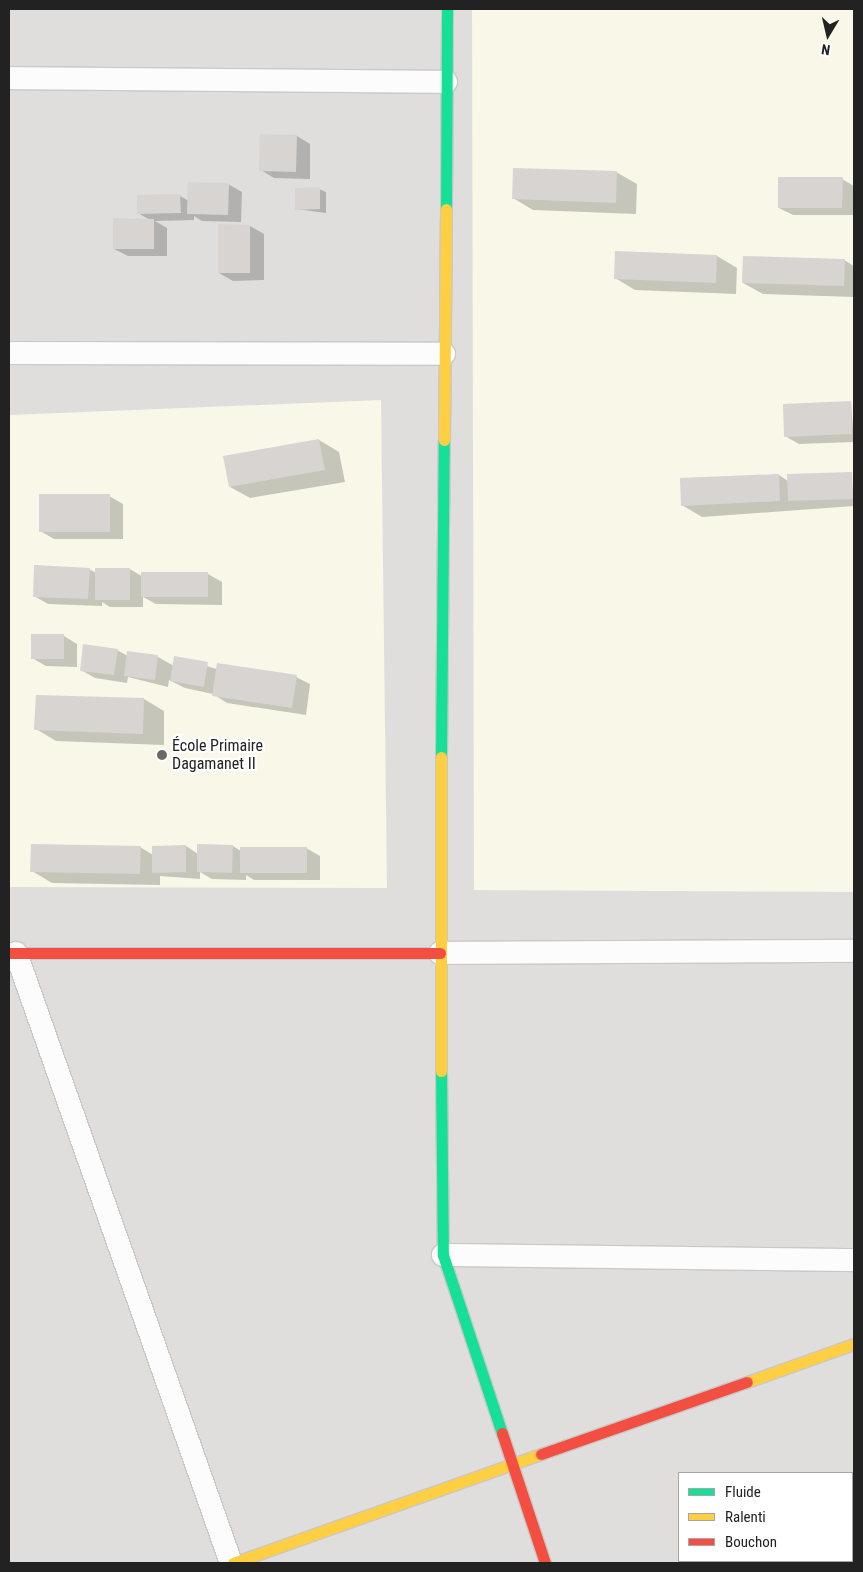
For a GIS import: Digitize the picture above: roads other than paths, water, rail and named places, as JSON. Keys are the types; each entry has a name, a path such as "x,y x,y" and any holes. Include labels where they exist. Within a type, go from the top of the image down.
{"street":[{"path":"447,9 440,953 443,1255 545,1563"},
{"path":"9,78 446,82"},
{"path":"9,352 444,354"},
{"path":"854,951 12,953 232,1563 854,1344"},
{"path":"443,1255 854,1260"}],"place":[{"name":"École Primaire Dagamanet II","path":"162,755"}]}
